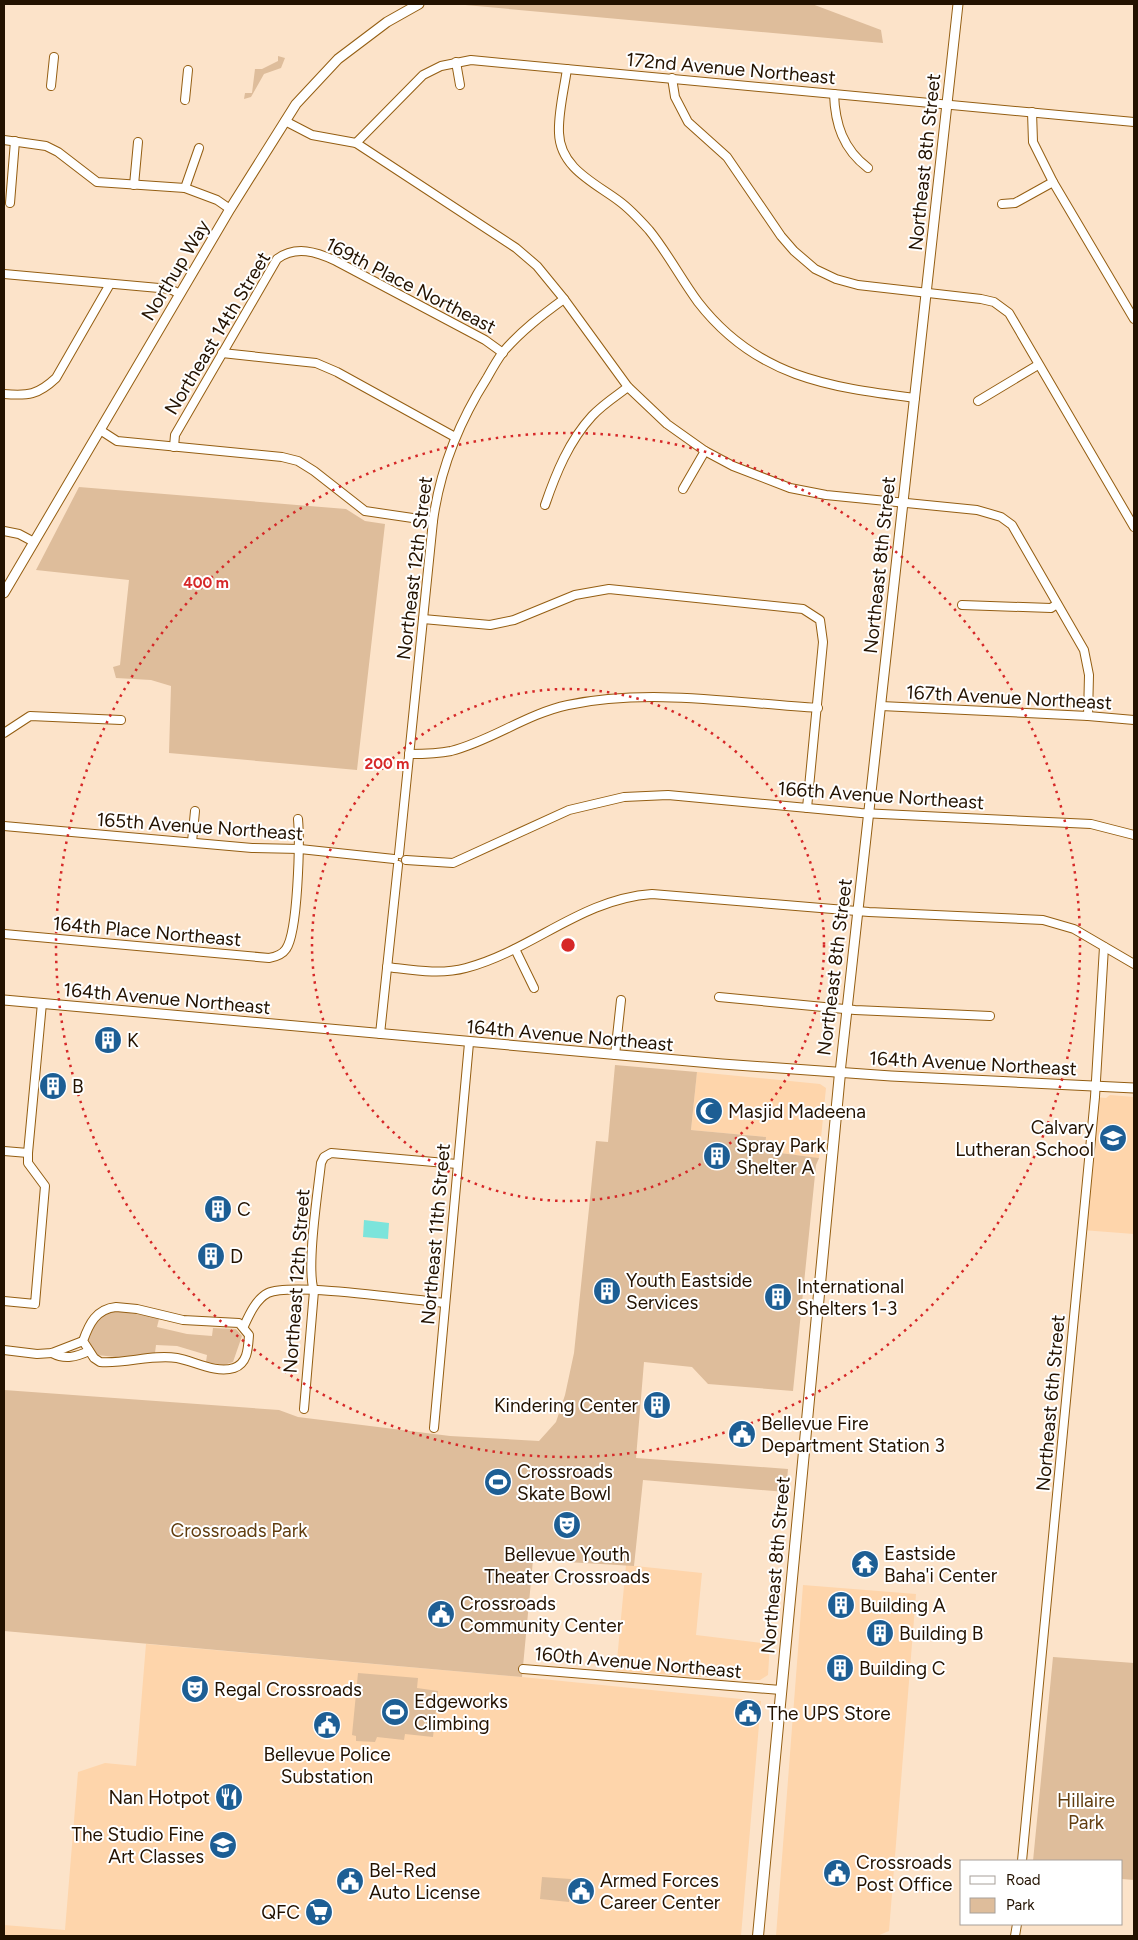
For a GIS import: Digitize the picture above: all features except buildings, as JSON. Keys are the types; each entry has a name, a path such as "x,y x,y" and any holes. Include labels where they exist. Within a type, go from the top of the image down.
{"main road":[{"name":"Northeast 8th Street","path":"758,1936 840,1072"}],"street":[{"name":"Northup Way","path":"4,593 230,209 296,104 338,59 387,22 419,4"},
{"name":"Northeast 8th Street","path":"840,1072 949,104 958,4"},
{"path":"51,86 54,57"},
{"name":"172nd Avenue Northeast","path":"356,143 424,75 441,66 471,60 1134,122"},
{"path":"456,62 460,85"},
{"path":"567,69 559,133 563,150 569,160 581,176 620,201 640,221 699,302 723,329 761,358 804,378 846,389 915,398"},
{"path":"185,100 188,70"},
{"path":"672,78 675,97 688,122 727,157 794,251 815,269 836,279 858,285 994,302 1009,313 1134,527"},
{"path":"834,94 834,112 847,147 868,168"},
{"path":"1032,112 1033,142 1053,182 1134,319"},
{"path":"285,121 312,135 356,143 516,248 537,266 564,299 628,387 667,424 705,451 742,470 790,488 826,495 977,510 1001,517 1012,526 1075,632 1088,663 1088,716"},
{"path":"4,140 46,146 58,152 97,182 186,188 217,200 230,209"},
{"path":"10,203 16,141"},
{"path":"134,185 138,142"},
{"path":"186,188 199,148"},
{"path":"1002,204 1015,203 1053,182"},
{"name":"169th Place Northeast","path":"302,250 321,254 336,260 485,340 503,352"},
{"name":"Northeast 14th Street","path":"174,447 175,435 277,258 288,252 302,250"},
{"path":"4,274 170,289 180,294"},
{"path":"4,394 22,395 44,389 56,378 110,284"},
{"name":"Northeast 12th Street","path":"380,1034 433,521 440,479 455,437 476,394 503,352 535,320 564,299"},
{"path":"222,353 316,363 337,372 455,437"},
{"path":"978,401 1038,365"},
{"path":"545,505 563,458 576,437 592,416 628,387"},
{"path":"100,430 117,441 282,457 298,461 365,511 433,521"},
{"path":"683,489 705,451"},
{"path":"4,531 19,534 34,542"},
{"path":"423,619 490,625 514,620 562,599 598,589 789,606 804,609 820,620 823,642 807,808"},
{"path":"962,605 1050,608 1057,604"},
{"path":"409,754 433,754 451,751 545,711 568,705 618,699 657,697 818,708"},
{"name":"167th Avenue Northeast","path":"881,706 1134,720"},
{"path":"4,733 30,716 121,720"},
{"name":"166th Avenue Northeast","path":"397,859 403,864 406,860 453,864 569,810 624,798 668,795 869,813 1091,824 1134,836"},
{"path":"192,842 195,811"},
{"path":"298,819 300,849"},
{"name":"165th Avenue Northeast","path":"4,826 252,848 300,849 397,859"},
{"name":"164th Place Northeast","path":"4,934 269,958 278,956 285,949 292,931 300,849"},
{"path":"387,967 432,972 450,971 481,963 515,949 596,906 631,896 673,895 858,912 1043,920 1074,929 1134,964"},
{"name":"Northeast 6th Street","path":"1022,1860 1096,1086 1104,947"},
{"path":"515,949 534,988"},
{"path":"719,997 847,1009 990,1016"},
{"name":"164th Avenue Northeast","path":"4,1000 615,1055 840,1072 1134,1088"},
{"path":"615,1055 621,1000"},
{"path":"4,1301 35,1304 45,1186 28,1162 28,1153 42,1003"},
{"name":"Northeast 11th Street","path":"434,1428 469,1043"},
{"path":"4,1151 28,1153"},
{"name":"Northeast 12th Street","path":"304,1409 314,1291 311,1282 320,1173 324,1157 331,1153 458,1164"},
{"path":"244,1326 250,1312 267,1294 278,1290 314,1291 445,1303"},
{"path":"4,1350 37,1354 52,1353 83,1342 93,1318 107,1308 116,1307 137,1308 183,1320 239,1323 244,1326 249,1336 247,1354 242,1364 233,1368 209,1367 176,1358 111,1363 100,1362 94,1358 83,1342"},
{"path":"52,1353 60,1358 76,1357 89,1351"},
{"name":"160th Avenue Northeast","path":"523,1669 780,1690"}],"shaded area":[{"path":"697,1072 820,1084 826,1088 819,1158 765,1151 766,1137 691,1130"},
{"name":"Calvary Lutheran School","path":"1110,1095 1134,1097 1134,1234 1082,1230 1095,1097 1106,1098"},
{"path":"626,1565 702,1573 696,1635 770,1644 768,1675 760,1680 750,1680 616,1671"},
{"path":"803,1585 916,1594 889,1931 877,1936 776,1936"},
{"path":"146,1644 522,1677 761,1701 741,1936 4,1936 4,1925 65,1930 78,1772 105,1763 136,1766"}],"green space":[{"path":"454,4 812,4 881,30 883,43"},
{"path":"278,56 285,58 281,68 264,74 251,97 244,99 245,93 252,93 255,69 262,69 278,61"},
{"path":"79,487 346,509 365,521 385,524 357,770 169,753 171,686 151,680 116,678 113,667 120,665 129,580 36,570"},
{"name":"Crossroads Park","path":"615,1065 697,1072 691,1130 766,1137 765,1151 819,1158 816,1165 793,1391 708,1384 692,1367 644,1362 636,1458 788,1469 786,1492 643,1480 634,1566 533,1560 522,1677 4,1631 4,1390 279,1410 298,1417 450,1436 539,1441 556,1422 565,1395 574,1353 596,1141 608,1142"},
{"path":"116,1311 156,1317 159,1319 157,1327 187,1334 212,1336 213,1328 236,1329 242,1336 233,1362 224,1365 206,1362 207,1355 177,1346 156,1345 155,1353 125,1358 97,1355 88,1340 91,1328 100,1318"},
{"name":"Hillaire Park","path":"1053,1657 1134,1663 1134,1880 1123,1879 1123,1860 1033,1860"},
{"name":"Edgeworks Climbing","path":"358,1673 418,1678 417,1688 438,1691 433,1737 405,1734 404,1740 377,1737 375,1742 356,1741 356,1736 352,1735"},
{"path":"542,1877 571,1879 569,1902 540,1899"}],"water":[{"path":"364,1220 389,1223 388,1239 363,1237"}],"place":[{"name":"K","path":"108,1040"},
{"name":"B","path":"53,1086"},
{"name":"Masjid Madeena","path":"709,1111"},
{"name":"Calvary Lutheran School","path":"1113,1138"},
{"name":"Spray Park Shelter A","path":"717,1156"},
{"name":"C","path":"218,1209"},
{"name":"D","path":"211,1256"},
{"name":"Youth Eastside Services","path":"607,1291"},
{"name":"International Shelters 1-3","path":"778,1297"},
{"name":"Kindering Center","path":"657,1405"},
{"name":"Bellevue Fire Department Station 3","path":"742,1434"},
{"name":"Crossroads Skate Bowl","path":"498,1482"},
{"name":"Bellevue Youth Theater Crossroads","path":"567,1525"},
{"name":"Eastside Baha'i Center","path":"865,1564"},
{"name":"Building A","path":"841,1605"},
{"name":"Crossroads Community Center","path":"441,1614"},
{"name":"Building B","path":"880,1633"},
{"name":"Building C","path":"840,1668"},
{"name":"Regal Crossroads","path":"195,1689"},
{"name":"Edgeworks Climbing","path":"395,1712"},
{"name":"The UPS Store","path":"748,1713"},
{"name":"Bellevue Police Substation","path":"327,1725"},
{"name":"Nan Hotpot","path":"229,1797"},
{"name":"The Studio Fine Art Classes","path":"223,1845"},
{"name":"Crossroads Post Office","path":"837,1873"},
{"name":"Bel-Red Auto License","path":"350,1881"},
{"name":"Armed Forces Career Center","path":"581,1891"},
{"name":"QFC","path":"319,1912"}]}
